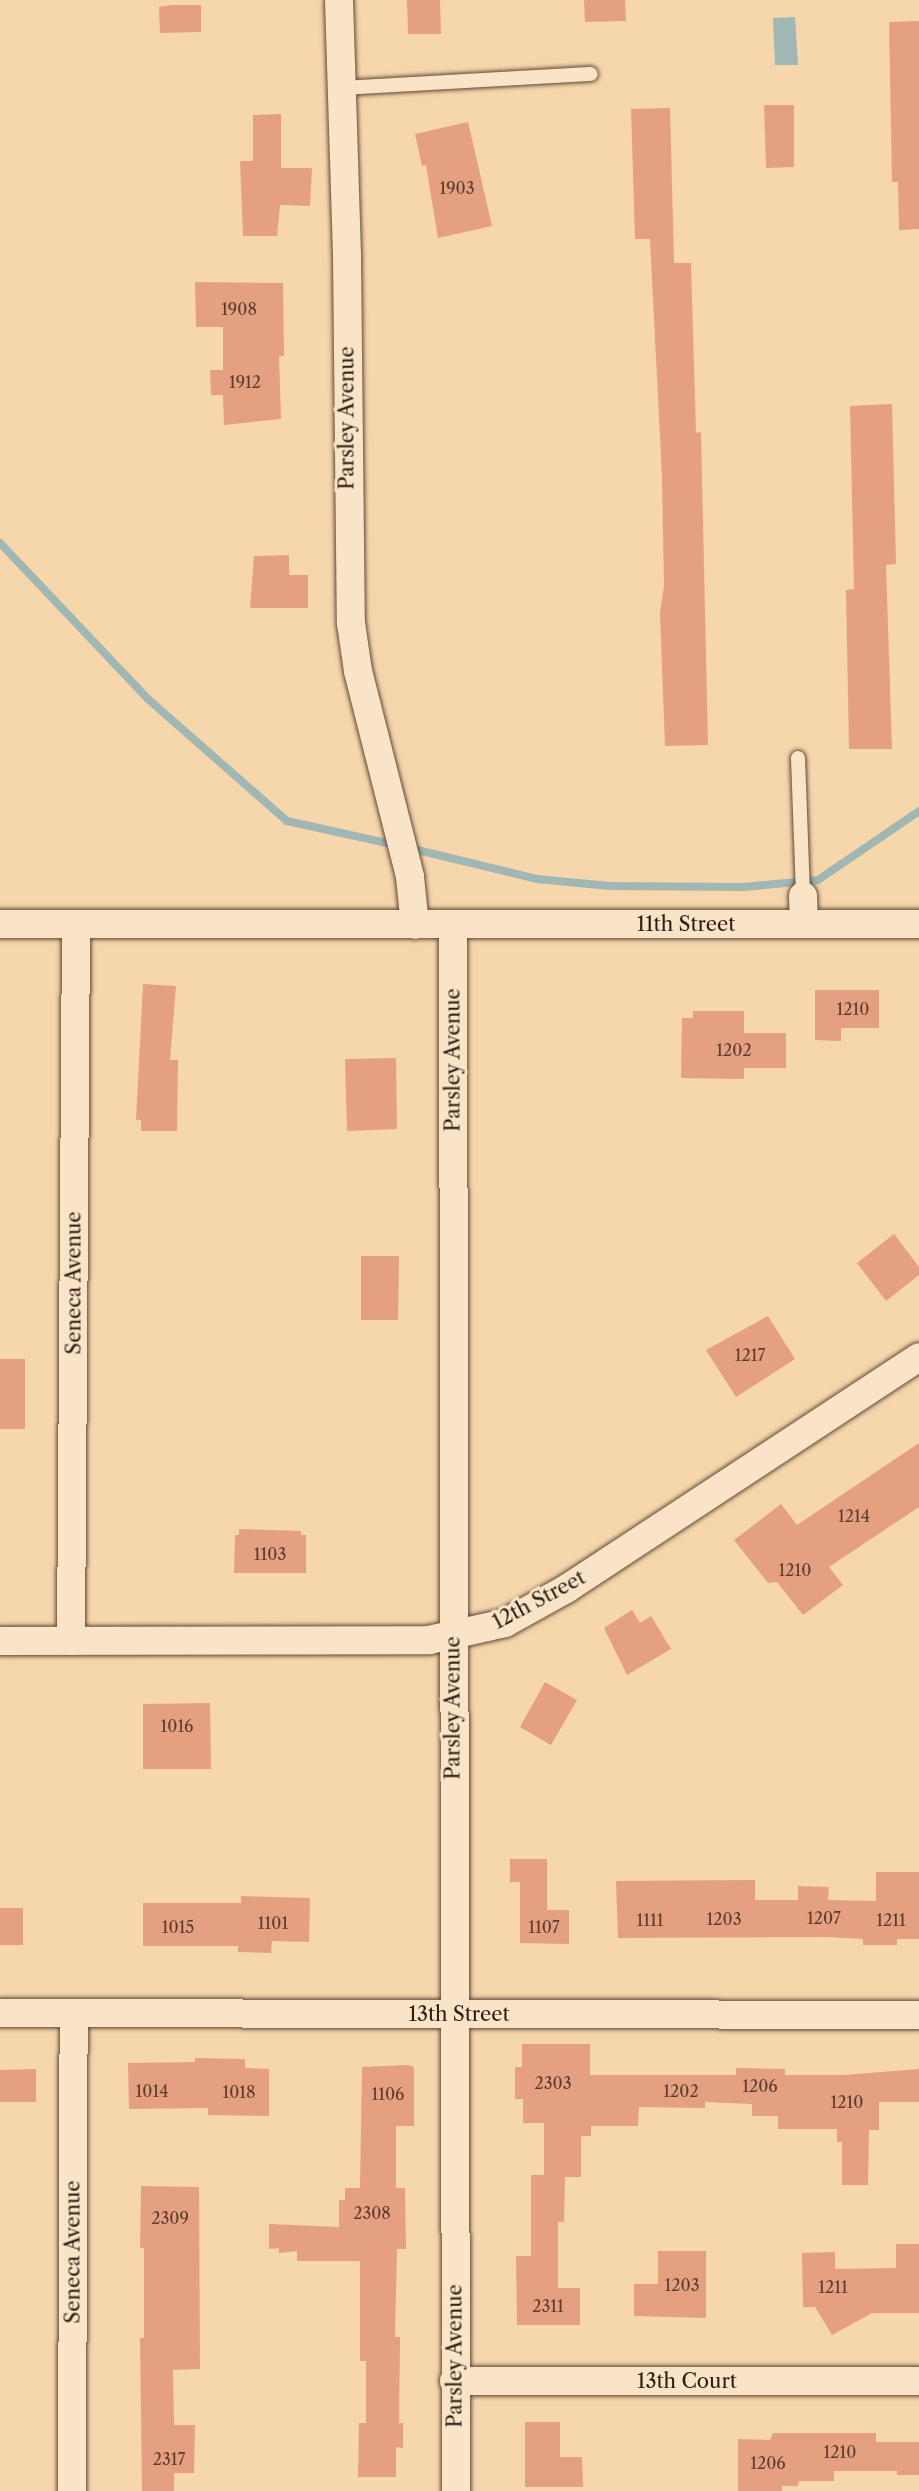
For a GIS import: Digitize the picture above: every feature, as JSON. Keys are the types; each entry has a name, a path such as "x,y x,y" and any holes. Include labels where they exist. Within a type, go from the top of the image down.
{"street":[{"name":"Parsley Avenue","path":"339,0 347,257 351,623 358,671 410,877 415,925"},
{"name":"11th Street","path":"415,925 803,910 919,924"},
{"path":"0,924 415,925"},
{"name":"Seneca Avenue","path":"71,1641 76,925"},
{"name":"Parsley Avenue","path":"453,925 456,2491"},
{"name":"12th Street","path":"0,1641 320,1641 453,1636 505,1623 566,1589 919,1357"},
{"name":"13th Street","path":"0,2013 919,2015"},
{"name":"Seneca Avenue","path":"72,2491 74,2013"},
{"name":"13th Court","path":"454,2381 919,2381"}],"lane":[{"path":"340,88 591,74"},
{"path":"798,758 803,910"}],"water":[{"path":"795,17 798,65 775,65 773,18"}],"building":[{"path":"407,0 440,0 441,34 408,34"},
{"path":"584,0 625,0 626,21 585,22"},
{"path":"201,5 201,32 160,33 159,7"},
{"path":"919,21 919,229 899,230 898,182 892,182 889,22"},
{"path":"764,105 794,105 794,167 766,168"},
{"path":"670,108 674,263 691,263 696,433 701,432 708,745 665,746 660,613 664,586 662,477 650,239 635,239 631,109"},
{"path":"281,114 281,168 312,168 310,206 280,205 277,236 243,236 240,161 253,161 253,115"},
{"path":"468,122 492,226 438,238 426,165 422,166 415,134"},
{"path":"195,282 283,283 284,356 279,356 281,419 224,425 223,395 211,395 210,370 223,370 223,327 196,327"},
{"path":"892,404 896,564 886,565 892,749 849,749 846,590 854,589 850,406"},
{"path":"289,555 289,575 308,575 308,608 250,608 254,556"},
{"path":"143,984 176,986 170,1060 178,1060 177,1131 141,1131 141,1120 136,1120"},
{"path":"815,990 879,990 879,1028 841,1028 841,1041 815,1040"},
{"path":"693,1011 744,1011 744,1033 786,1033 786,1068 744,1068 744,1079 681,1078 682,1018 693,1018"},
{"path":"396,1058 397,1129 347,1131 345,1059"},
{"path":"894,1234 919,1267 919,1275 886,1301 857,1263"},
{"path":"361,1256 399,1256 398,1320 361,1320"},
{"path":"768,1316 795,1359 736,1397 706,1350"},
{"path":"0,1359 25,1359 25,1429 0,1429"},
{"path":"919,1443 919,1507 829,1567 843,1585 803,1615 777,1582 768,1583 734,1540 781,1504 797,1525"},
{"path":"239,1529 301,1531 301,1535 306,1535 306,1573 234,1573 235,1535 239,1535"},
{"path":"632,1610 640,1623 651,1616 671,1649 627,1675 604,1628"},
{"path":"545,1682 577,1700 551,1745 520,1727"},
{"path":"210,1703 211,1769 143,1769 143,1704"},
{"path":"510,1859 547,1859 547,1910 569,1910 569,1944 520,1943 520,1882 510,1882"},
{"path":"876,1872 919,1872 919,1939 897,1939 897,1945 863,1945 863,1939 826,1937 618,1938 616,1881 755,1880 755,1900 798,1900 798,1886 829,1887 828,1900 876,1901"},
{"path":"241,1896 310,1898 309,1942 272,1941 271,1953 238,1952 238,1946 143,1946 143,1903 241,1903"},
{"path":"0,1908 23,1908 23,1945 0,1945"},
{"path":"522,2044 590,2044 590,2075 736,2075 736,2068 785,2069 785,2075 844,2075 919,2069 919,2102 879,2102 879,2130 869,2130 868,2185 842,2185 842,2142 837,2142 837,2129 778,2129 778,2116 752,2116 752,2104 705,2102 705,2108 639,2107 638,2126 591,2126 591,2136 581,2136 581,2177 565,2177 564,2222 558,2222 558,2288 580,2288 580,2325 517,2325 516,2256 531,2256 531,2175 544,2175 544,2123 523,2123 523,2099 515,2099 515,2067 522,2067"},
{"path":"195,2058 245,2059 245,2068 269,2069 269,2116 208,2115 208,2108 129,2109 128,2063 195,2062"},
{"path":"362,2067 414,2067 414,2126 396,2126 396,2188 405,2188 406,2249 397,2249 395,2337 400,2337 399,2423 403,2423 403,2448 396,2447 396,2477 358,2477 359,2423 366,2423 366,2361 360,2361 360,2261 297,2261 297,2251 279,2253 279,2248 269,2249 269,2224 339,2227 339,2200 345,2200 345,2188 360,2188"},
{"path":"36,2069 36,2102 0,2102 0,2070"},
{"path":"141,2186 199,2187 200,2369 173,2370 174,2425 195,2425 194,2473 174,2473 174,2491 142,2491 140,2338 144,2338 144,2248 140,2248"},
{"path":"896,2244 919,2244 919,2313 872,2313 832,2335 815,2307 803,2307 802,2253 835,2252 835,2269 896,2268"},
{"path":"658,2251 706,2251 706,2318 634,2316 634,2284 658,2284"},
{"path":"525,2422 560,2422 560,2457 582,2457 583,2487 525,2487"},
{"path":"773,2433 876,2433 876,2442 919,2442 919,2475 897,2475 897,2471 834,2471 834,2481 799,2481 798,2486 782,2486 782,2491 738,2491 738,2439 770,2440"}],"waterway":[{"path":"0,543 148,699 287,821 396,845"},
{"path":"409,848 537,879 610,886 744,887 818,880 919,811"}]}
